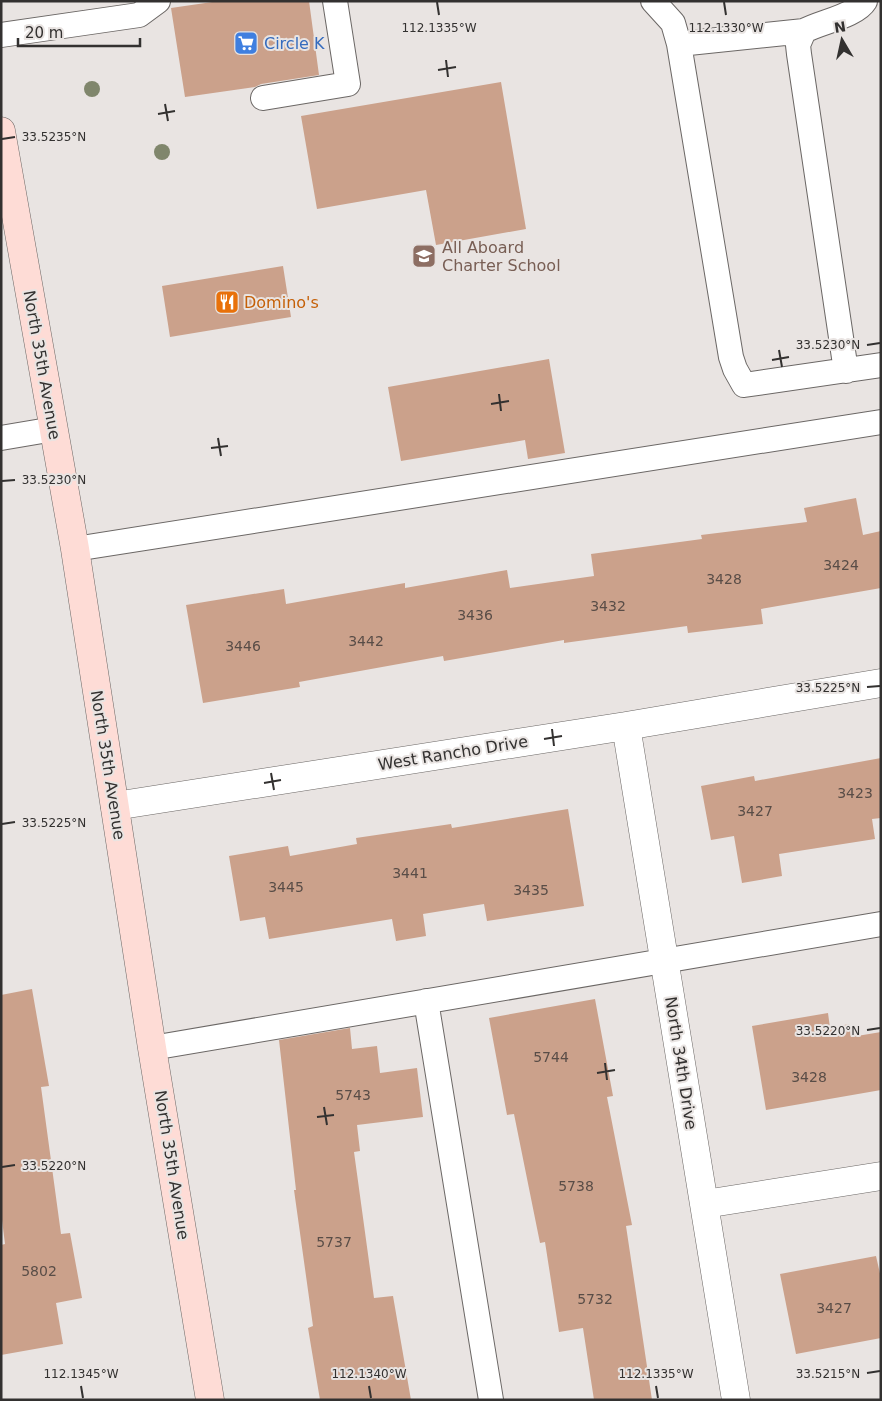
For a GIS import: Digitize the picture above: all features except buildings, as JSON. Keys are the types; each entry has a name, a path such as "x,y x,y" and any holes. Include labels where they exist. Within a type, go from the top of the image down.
{"main road":[{"name":"North 35th Avenue","path":"1,131 75,549 152,1048 210,1400"}],"street":[{"name":"West Rancho Drive","path":"115,806 881,684"},
{"name":"North 34th Drive","path":"626,726 736,1400"},
{"path":"704,1204 881,1176"}],"lane":[{"path":"1,35 139,15 158,1"},
{"path":"263,98 348,84 335,1"},
{"path":"653,1 672,23 679,44 730,357 744,385 881,365"},
{"path":"679,44 804,32 816,25 862,7 865,1"},
{"path":"804,32 798,45 799,54 846,371"},
{"path":"75,549 881,422"},
{"path":"1,438 54,430"},
{"path":"152,1048 881,924"},
{"path":"426,1001 491,1400"}],"place":[{"name":"Circle K","path":"246,43"},
{"name":"All Aboard Charter School","path":"424,256"},
{"name":"Domino's","path":"227,302"}]}
